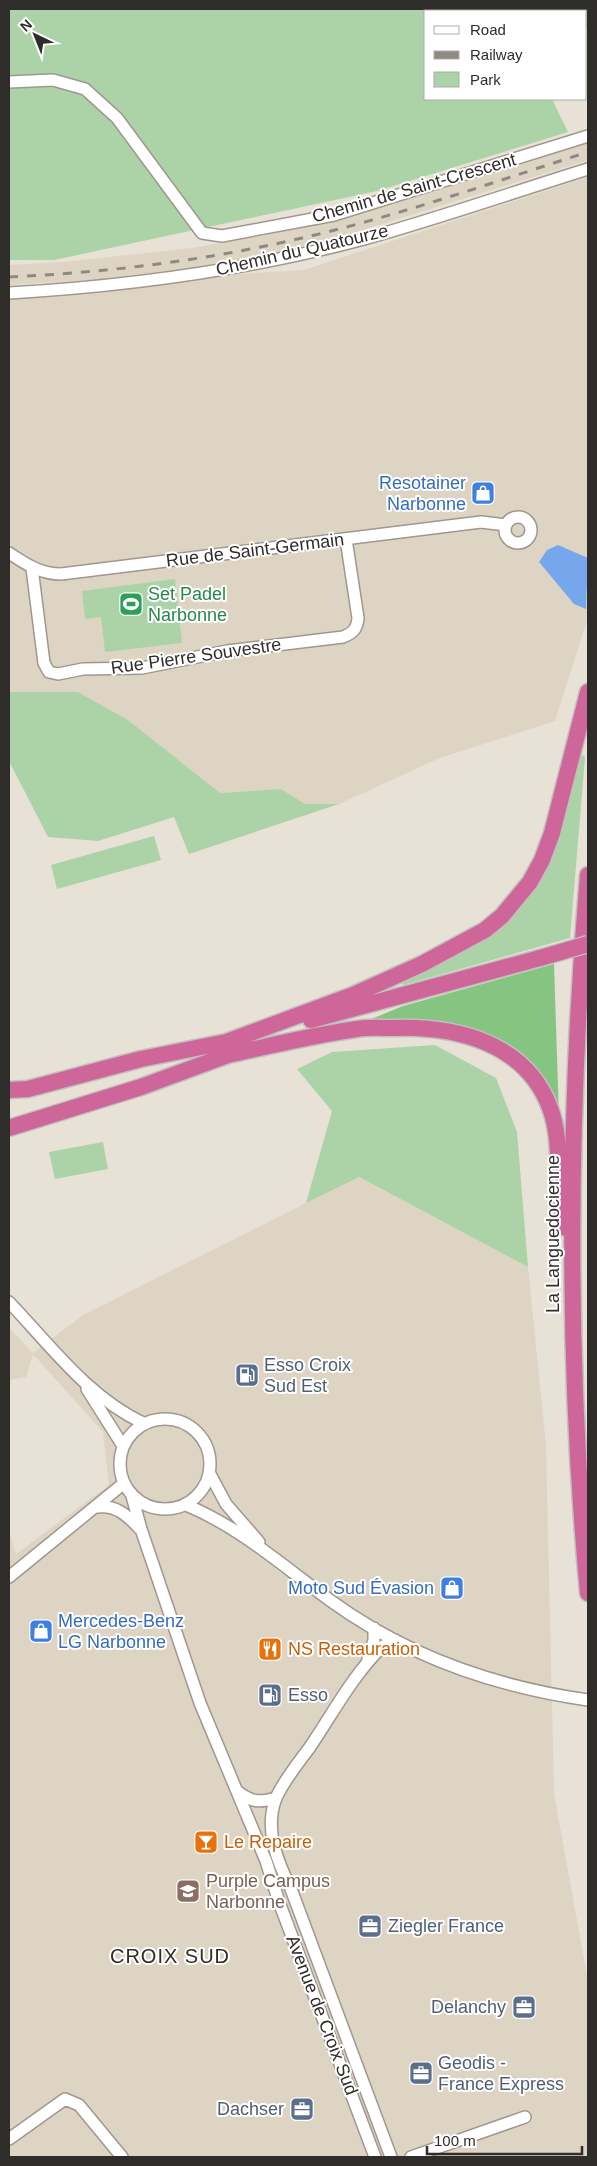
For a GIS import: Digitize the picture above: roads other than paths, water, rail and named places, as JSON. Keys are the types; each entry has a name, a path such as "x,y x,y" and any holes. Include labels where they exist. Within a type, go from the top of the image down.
{"highway":[{"path":"10,1128 141,1087 422,964 476,935 502,916 530,882 542,860 552,833 588,692"},
{"name":"La Languedocienne","path":"588,875 579,999 573,1156 572,1252 579,1483 588,1592"},
{"path":"224,1050 350,1010 588,944"},
{"path":"9,1090 28,1089 140,1059 224,1050 358,1028 411,1027 460,1032 492,1043 517,1060 536,1081 550,1107 556,1129 560,1201 572,1252"}],"street":[{"name":"Chemin de Saint-Crescent","path":"9,82 53,80 85,89 117,118 202,233 222,236 334,215 588,136"},
{"name":"Chemin du Quatourze","path":"9,293 95,288 230,269 364,239 588,169"},
{"name":"Rue de Saint-Germain","path":"9,553 32,568 47,574 61,574 481,522 506,526"},
{"name":"Rue Pierre Souvestre","path":"32,568 44,663 49,672 58,674 83,669 142,668 227,651 342,636 350,633 357,626 358,618 346,539"},
{"path":"9,1302 79,1377 123,1414 143,1423"},
{"path":"79,1377 123,1446"},
{"path":"159,1418 173,1419 191,1426 204,1439 210,1455 210,1474 205,1486 197,1496 186,1504 163,1510 144,1505 132,1496 123,1484 119,1466 123,1446 128,1436 143,1423 159,1418"},
{"path":"210,1474 226,1504 269,1553"},
{"path":"9,1577 123,1484"},
{"name":"Avenue de Croix Sud","path":"132,1496 141,1529 200,1703 266,1861 282,1911 375,2157"},
{"path":"186,1504 216,1518 269,1553 333,1602 395,1640 468,1672 504,1684 557,1696 588,1700"},
{"path":"98,1506 109,1506 120,1511 141,1529"},
{"name":"Avenue de Croix Sud","path":"364,1668 374,1640 374,1628"},
{"name":"Avenue de Croix Sud","path":"391,2157 291,1889 276,1858 272,1824 276,1798 364,1668 383,1646 395,1640"},
{"path":"236,1789 248,1800 262,1802 276,1798"},
{"path":"9,2139 66,2099 79,2105 122,2157"},
{"path":"411,2157 525,2117"}],"water":[{"path":"558,545 588,558 586,609 574,604 539,562 547,550"}],"railway":[{"path":"9,277 90,272 171,262 291,241 396,213 588,152"}],"place":[{"name":"Resotainer Narbonne","path":"483,493"},
{"name":"Set Padel Narbonne","path":"131,604"},
{"name":"Esso Croix Sud Est","path":"247,1375"},
{"name":"Moto Sud Évasion","path":"452,1588"},
{"name":"Mercedes-Benz LG Narbonne","path":"41,1631"},
{"name":"NS Restauration","path":"270,1649"},
{"name":"Esso","path":"270,1695"},
{"name":"Le Repaire","path":"206,1842"},
{"name":"Purple Campus Narbonne","path":"188,1891"},
{"name":"Ziegler France","path":"370,1926"},
{"name":"Delanchy","path":"524,2007"},
{"name":"Geodis - France Express","path":"421,2073"},
{"name":"Dachser","path":"302,2109"}],"district":[{"name":"CROIX SUD","path":"170,1956"}]}
